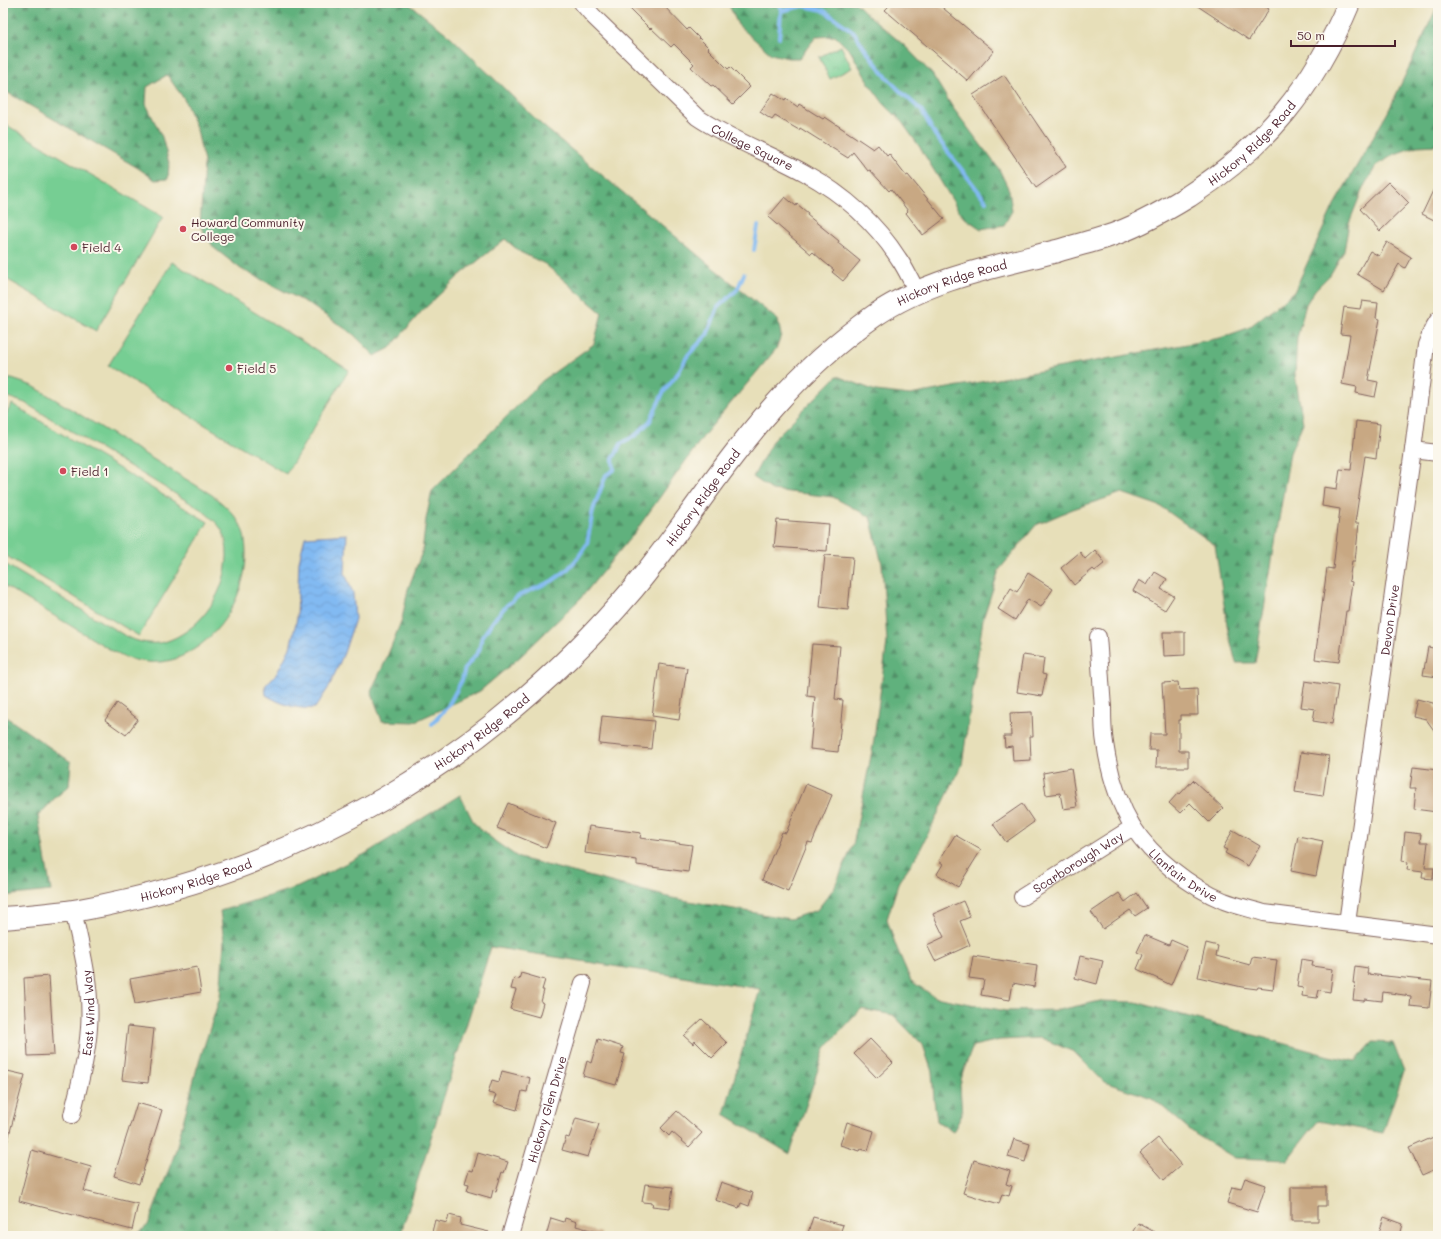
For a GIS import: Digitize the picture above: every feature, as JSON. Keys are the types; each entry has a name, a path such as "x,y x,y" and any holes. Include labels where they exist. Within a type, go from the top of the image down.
{"street":[{"name":"College Square","path":"582,3 594,17 697,117 714,129 734,140 805,173 842,196 874,226 888,242 917,291"},
{"name":"Hickory Ridge Road","path":"3,918 74,911 155,893 242,866 300,842 351,818 404,787 452,755 510,712 544,682 591,636 635,587 770,409 807,371 840,342 876,314 917,291 974,272 1108,237 1137,225 1172,207 1215,179 1267,134 1288,109 1307,84 1325,54 1349,3"},
{"name":"Devon Drive","path":"1347,923 1413,450 1426,345 1438,320"},
{"path":"1413,450 1438,453"},
{"name":"Llanfair Drive","path":"1098,637 1105,742 1112,777 1133,827 1149,846 1174,871 1194,885 1223,901 1264,913 1438,935"},
{"name":"Scarborough Way","path":"1022,897 1133,827"},
{"name":"East Wind Way","path":"72,1115 84,1068 89,1027 86,968 74,911"},
{"name":"Hickory Glen Drive","path":"510,1236 583,983"}],"green space":[{"path":"3,3 408,3 451,37 542,125 778,320 781,335 776,349 705,434 635,532 581,598 521,656 480,691 414,722 382,721 371,691 385,662 402,619 408,589 422,552 426,519 432,491 542,381 594,344 602,313 545,264 520,252 505,239 459,276 421,312 390,348 375,356 353,334 307,303 241,269 214,248 200,226 204,162 197,130 184,99 167,75 147,87 146,104 162,137 169,163 168,179 155,180 138,168 3,90"},
{"path":"728,3 856,3 906,47 932,74 953,108 999,169 1009,190 1012,211 1004,225 981,229 962,216 919,146 901,121 884,104 870,85 851,52 835,36 816,37 799,58 788,58 771,54 738,25"},
{"path":"1438,5 1438,145 1417,146 1395,154 1376,166 1363,188 1349,223 1344,251 1330,275 1315,290 1306,304 1297,338 1295,374 1303,423 1290,453 1255,663 1236,663 1228,631 1215,545 1160,506 1122,493 1073,509 1036,525 999,570 983,619 962,765 918,854 899,881 887,919 896,946 911,981 935,997 1006,1011 1059,1010 1100,1001 1136,1002 1329,1056 1356,1061 1373,1042 1393,1043 1404,1071 1383,1133 1318,1121 1287,1160 1235,1158 1195,1134 1152,1098 1104,1082 1074,1052 1041,1038 1000,1040 973,1046 963,1072 960,1085 962,1115 953,1132 937,1121 932,1072 923,1045 893,1015 861,1009 825,1048 790,1154 724,1114 760,989 491,947 400,1236 135,1236 148,1225 175,1153 197,1068 220,997 224,941 220,911 298,887 365,854 460,795 474,823 496,842 519,858 672,898 790,919 817,910 834,888 853,845 873,746 887,642 882,564 870,517 833,497 772,490 753,477 773,440 837,376 876,391 910,395 1220,338 1248,328 1294,292 1334,205 1388,112"},
{"path":"841,46 852,68 830,79 819,57"},
{"name":"Field 4","path":"3,123 163,217 96,331 3,277"},
{"name":"Field 5","path":"172,262 349,370 286,474 108,366"},
{"path":"3,379 12,379 33,386 212,495 234,516 242,528 245,540 246,556 244,572 234,604 226,618 203,643 190,652 168,661 148,662 121,656 3,585 3,563 129,638 144,642 160,643 182,634 202,617 217,595 226,569 227,556 223,532 202,510 25,403 8,397 3,397"},
{"name":"Field 1","path":"12,404 208,522 139,636 3,554 3,419"},
{"path":"3,715 71,762 69,786 38,816 51,891 3,896"}],"water":[{"path":"347,534 345,573 353,593 355,619 344,653 329,687 315,708 302,708 283,704 266,695 265,686 277,673 290,648 297,618 299,561 305,537"}],"building":[{"path":"624,3 661,3 687,30 689,28 728,69 730,67 750,87 733,104 691,67 694,64 674,44 671,47 651,28 650,29"},
{"path":"892,3 937,3 994,51 968,81 885,10"},
{"path":"1193,3 1260,3 1269,9 1249,40"},
{"path":"1004,75 1066,167 1036,188 973,95"},
{"path":"773,93 798,107 799,104 823,119 825,117 873,149 878,145 887,156 889,154 906,176 908,175 944,219 923,235 906,213 908,211 891,189 889,191 870,170 868,171 853,152 848,158 800,128 799,130 775,116 772,120 760,112"},
{"path":"1438,180 1438,222 1422,214"},
{"path":"1388,182 1409,203 1380,231 1360,209"},
{"path":"785,197 808,213 807,215 839,241 838,243 860,261 843,281 832,272 834,270 813,252 811,254 768,217"},
{"path":"1387,242 1411,257 1405,268 1399,264 1384,290 1357,274 1370,251 1379,256"},
{"path":"1362,301 1378,303 1376,318 1380,319 1368,380 1378,382 1375,397 1356,393 1357,387 1342,384 1350,335 1340,334 1344,307 1360,309"},
{"path":"1356,421 1380,424 1376,458 1365,456 1355,523 1359,523 1355,561 1352,561 1349,581 1352,582 1348,611 1346,611 1339,662 1315,659 1327,568 1333,569 1340,509 1322,506 1324,487 1337,489 1340,469 1351,470"},
{"path":"777,520 829,524 827,551 774,547"},
{"path":"1095,550 1105,563 1095,571 1093,569 1074,585 1061,568 1080,552 1085,559"},
{"path":"825,555 853,557 848,610 820,607"},
{"path":"1155,572 1167,579 1161,589 1174,596 1165,610 1133,591 1139,580 1147,585"},
{"path":"1028,573 1053,589 1041,607 1028,599 1015,620 998,609 1011,588 1017,592"},
{"path":"1163,632 1185,632 1185,655 1164,656"},
{"path":"812,644 840,646 835,699 843,700 838,752 810,749 815,697 807,696"},
{"path":"1428,647 1438,649 1438,677 1423,675"},
{"path":"1023,655 1044,658 1042,674 1046,675 1042,696 1017,692"},
{"path":"659,664 687,668 679,720 652,716"},
{"path":"1305,681 1338,686 1332,724 1313,721 1315,709 1301,707"},
{"path":"1178,682 1179,690 1197,689 1198,715 1181,715 1181,720 1179,720 1179,751 1188,751 1188,767 1156,767 1157,750 1149,750 1150,734 1165,734 1162,683"},
{"path":"1417,699 1433,703 1438,710 1438,736 1426,719 1413,716"},
{"path":"117,703 138,719 126,735 105,720"},
{"path":"1032,712 1033,736 1030,736 1031,760 1013,761 1012,746 1005,747 1004,736 1011,736 1010,713"},
{"path":"602,716 654,721 651,749 599,744"},
{"path":"1301,752 1329,756 1323,796 1295,792"},
{"path":"1413,767 1438,770 1437,812 1414,809 1416,788 1410,788"},
{"path":"1071,768 1077,807 1063,809 1060,793 1046,795 1043,773"},
{"path":"1193,780 1223,808 1209,822 1190,803 1180,813 1169,803"},
{"path":"806,784 832,795 812,843 808,842 788,891 762,880 782,832 786,833"},
{"path":"508,803 556,823 546,848 497,828"},
{"path":"1022,804 1034,822 1006,842 993,824"},
{"path":"589,826 641,833 640,838 692,845 688,872 637,865 637,860 585,853"},
{"path":"1233,830 1260,846 1248,866 1225,853 1227,850 1223,848"},
{"path":"1405,832 1421,834 1420,842 1428,842 1425,868 1434,868 1433,879 1422,878 1423,872 1407,870 1408,862 1402,861"},
{"path":"955,835 981,850 958,887 937,874 943,864 939,861"},
{"path":"1298,836 1323,841 1316,876 1291,871"},
{"path":"1119,893 1125,902 1137,893 1147,908 1135,916 1130,910 1103,929 1091,912"},
{"path":"963,901 970,917 960,921 970,945 935,961 927,945 944,937 933,914"},
{"path":"1145,935 1169,945 1171,940 1187,947 1171,985 1137,969 1143,955 1137,952"},
{"path":"1206,943 1218,946 1216,956 1250,965 1252,957 1277,960 1273,989 1242,987 1198,977"},
{"path":"973,956 1037,966 1034,987 1013,983 1010,1000 981,995 984,980 969,978"},
{"path":"1080,956 1103,961 1097,984 1075,978"},
{"path":"1301,959 1313,961 1312,966 1333,969 1330,992 1319,990 1317,998 1302,996 1303,988 1297,987"},
{"path":"1355,966 1368,968 1367,974 1432,981 1429,1008 1410,1006 1411,996 1383,992 1382,1001 1365,999 1364,1001 1353,1000"},
{"path":"197,967 201,992 135,1004 130,979"},
{"path":"521,973 545,980 542,990 544,990 541,1002 543,1003 539,1017 510,1009 516,990 511,989 514,978 519,979"},
{"path":"49,976 54,1055 28,1056 24,978"},
{"path":"702,1019 727,1043 712,1058 695,1041 693,1044 684,1036"},
{"path":"128,1026 154,1029 148,1083 122,1080"},
{"path":"598,1039 623,1047 621,1053 625,1054 616,1085 583,1076 587,1061 591,1063"},
{"path":"870,1039 893,1063 877,1078 854,1054"},
{"path":"3,1070 25,1075 7,1143 3,1143"},
{"path":"502,1071 530,1078 527,1092 522,1091 517,1110 493,1103 496,1095 488,1093 492,1080 499,1082"},
{"path":"137,1103 162,1110 139,1184 114,1176"},
{"path":"677,1111 702,1133 689,1147 672,1132 669,1136 661,1128"},
{"path":"576,1118 599,1124 588,1157 562,1150 566,1137 569,1138"},
{"path":"847,1122 874,1131 868,1151 861,1149 860,1151 840,1145"},
{"path":"1438,1135 1438,1168 1422,1175 1409,1148"},
{"path":"1158,1138 1181,1165 1164,1180 1140,1153"},
{"path":"1014,1139 1030,1144 1025,1162 1008,1157"},
{"path":"32,1150 91,1167 84,1191 138,1204 132,1230 19,1201"},
{"path":"478,1153 508,1162 504,1173 502,1172 496,1191 493,1190 491,1198 467,1191 469,1184 465,1183 469,1170 473,1171"},
{"path":"974,1160 1010,1171 1006,1184 1012,1186 1009,1196 1002,1194 999,1204 963,1193"},
{"path":"1245,1178 1266,1185 1257,1212 1227,1203 1232,1187 1241,1189"},
{"path":"721,1182 753,1193 749,1206 741,1203 739,1208 715,1200"},
{"path":"645,1184 673,1187 670,1208 652,1206 653,1203 642,1202"},
{"path":"1291,1187 1326,1187 1326,1206 1318,1206 1318,1221 1291,1221"},
{"path":"449,1215 461,1218 460,1225 489,1232 488,1236 431,1236 435,1220 447,1223"},
{"path":"813,1217 843,1225 839,1236 807,1236"},
{"path":"1384,1217 1403,1224 1400,1236 1378,1236"},
{"path":"551,1218 564,1222 565,1218 577,1222 576,1226 601,1233 601,1236 546,1236"},
{"path":"1138,1223 1162,1236 1130,1236"}],"waterway":[{"path":"779,37 781,11 780,3"},
{"path":"781,11 803,6 823,10 854,32 884,74 922,111 935,135 986,201"},
{"path":"754,250 758,226"},
{"path":"432,724 448,706 462,680 465,668 479,651 482,637 497,616 507,605 520,595 552,581 566,571 577,559 587,544 593,510 606,475 614,470 613,459 621,444 636,435 650,421 663,393 678,373 688,355 707,335 718,307 737,290 744,274"}],"place":[{"name":"Howard Community College","path":"183,229"},
{"name":"Field 4","path":"74,247"},
{"name":"Field 5","path":"229,368"},
{"name":"Field 1","path":"63,471"}]}
